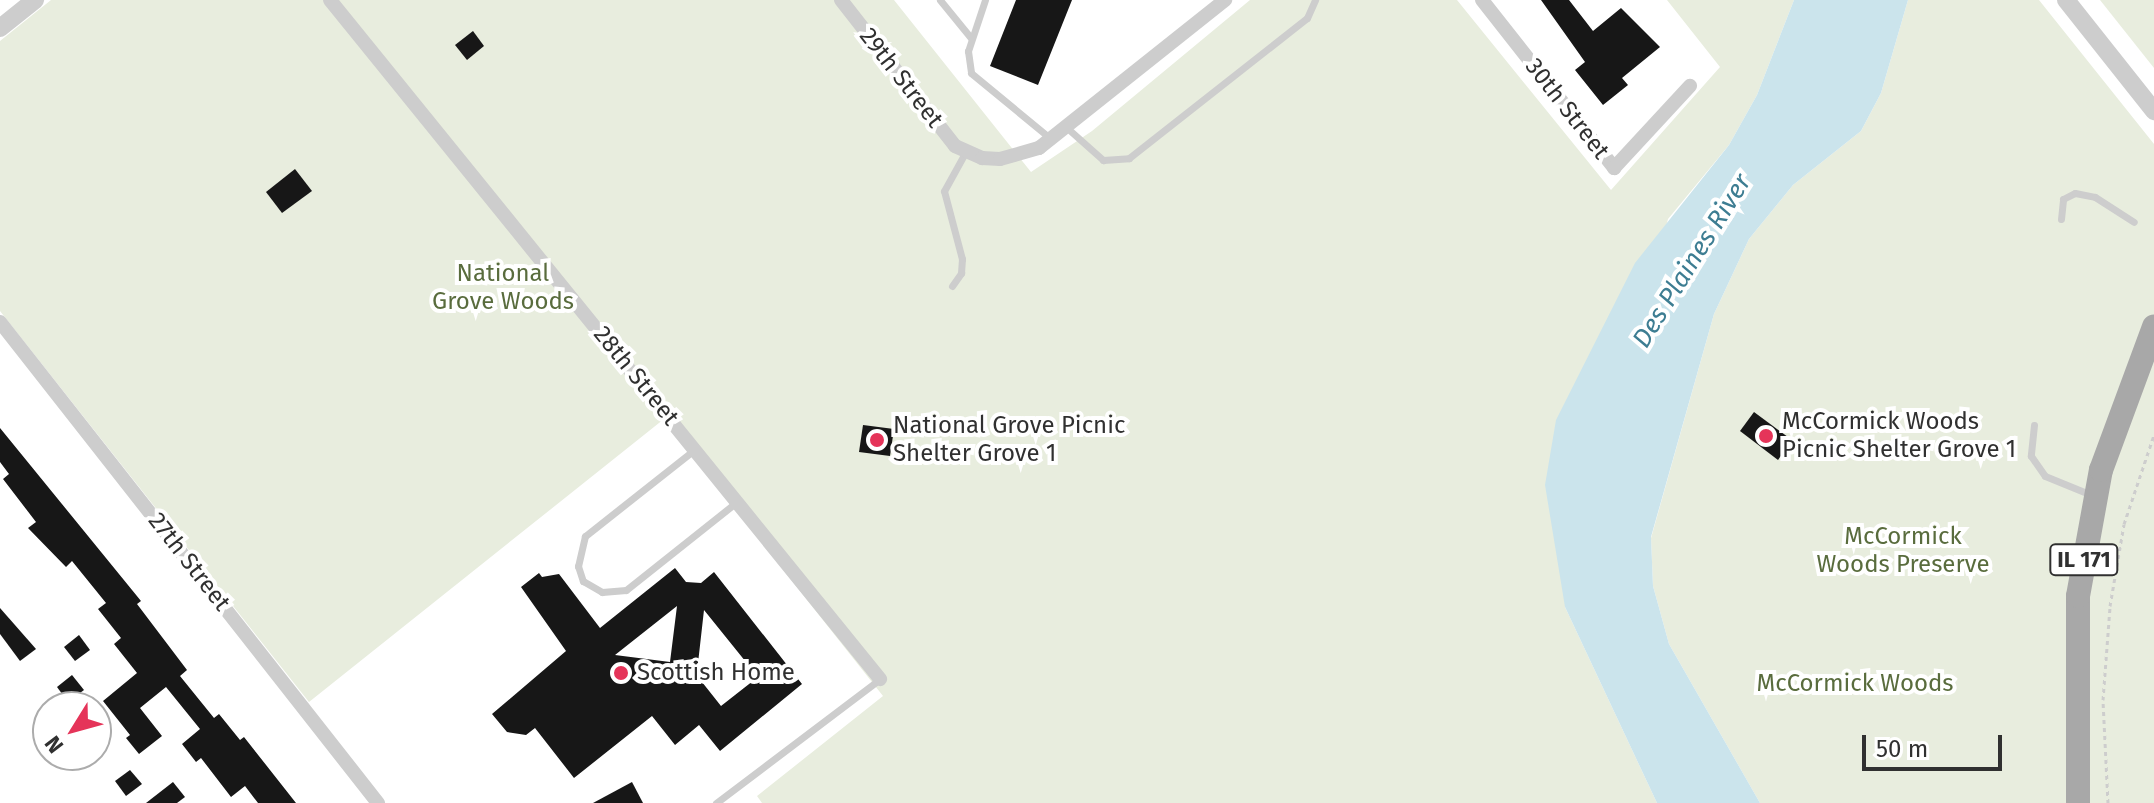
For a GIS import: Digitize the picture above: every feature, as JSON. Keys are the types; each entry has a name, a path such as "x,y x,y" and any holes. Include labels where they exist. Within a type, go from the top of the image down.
{"main road":[{"name":"IL 171","path":"2078,803 2078,596 2101,470 2154,327"}],"street":[{"path":"0,28 35,0"},
{"name":"28th Street","path":"330,0 880,679"},
{"name":"29th Street","path":"841,0 965,153"},
{"path":"965,153 1014,158 1051,139 1225,0"},
{"name":"30th Street","path":"1482,0 1614,168 1690,86"},
{"path":"2066,0 2154,111"},
{"name":"27th Street","path":"0,322 378,803"}],"lane":[{"path":"940,0 971,38"},
{"path":"985,0 966,62 971,73 1051,139"},
{"path":"1066,127 1103,160 1129,158 1307,18 1315,0"},
{"path":"952,286 961,273 962,259 944,197 965,153"},
{"path":"2061,219 2063,199 2075,193 2095,197 2134,222"},
{"path":"2034,425 2031,456 2045,476 2096,497"},
{"path":"696,449 585,536 578,566 583,581 602,592 626,590 738,501"},
{"path":"716,803 880,679"}],"path":[{"path":"2108,803 2103,700 2111,595 2130,502 2154,435"}],"green space":[{"name":"National Grove Woods","path":"51,0 894,0 1031,172 1092,131 1250,0 1457,0 1611,190 1720,67 1667,0 1794,0 1757,95 1729,145 1668,219 1565,607 1657,803 762,803 757,796 883,696 664,419 309,702 0,311 0,41"},
{"name":"McCormick Woods Preserve","path":"1908,0 2039,0 2154,144 2154,803 1760,803 1669,644 1653,586 1651,538 1714,314 1749,239 1793,185 1861,131 1881,93"},
{"path":"2100,0 2154,0 2154,68"}],"water":[{"name":"Des Plaines River","path":"1794,0 1908,0 1881,93 1861,131 1793,185 1749,239 1714,314 1651,537 1653,586 1669,644 1760,803 1657,803 1565,607 1545,485 1556,420 1635,263 1729,145 1757,95"}],"building":[{"path":"1016,0 1072,0 1038,85 990,66"},
{"path":"1541,0 1569,0 1593,31 1621,8 1660,47 1622,78 1628,85 1603,105 1575,70 1585,62"},
{"path":"473,31 484,46 467,60 455,45"},
{"path":"295,169 312,191 282,213 266,192"},
{"name":"McCormick Woods Picnic Shelter Grove 1","path":"1754,412 1792,440 1778,460 1740,431"},
{"name":"National Grove Picnic Shelter Grove 1","path":"863,425 894,429 890,456 859,452"},
{"path":"0,428 141,601 137,604 187,670 180,676 214,718 219,714 240,740 244,737 296,803 258,803 245,786 231,797 201,758 196,762 182,744 200,729 166,687 140,708 162,736 139,754 126,738 130,735 112,712 112,694 137,673 114,644 121,638 98,609 106,603 72,561 66,567 28,528 36,522 3,479 9,474 0,462"},
{"name":"Scottish Home","path":"675,568 686,582 701,583 714,572 802,684 720,751 699,725 675,745 652,716 574,778 535,728 526,735 507,732 492,714 566,651 521,587 539,573 542,577 559,574 600,628","holes":["677,606 670,662 615,655","704,610 758,677 721,706 702,682 703,673 697,672"]},
{"path":"0,608 36,649 20,661 0,634"},
{"path":"79,635 90,650 75,661 64,647"},
{"path":"72,675 84,690 60,691 57,687"},
{"path":"130,770 142,784 126,796 115,781"},
{"path":"173,782 185,797 177,803 146,803"},
{"path":"632,782 643,803 593,803"}],"place":[{"name":"McCormick Woods Picnic Shelter Grove 1","path":"1766,436"},
{"name":"National Grove Picnic Shelter Grove 1","path":"877,440"},
{"name":"Scottish Home","path":"621,673"}],"park label":[{"name":"McCormick Woods","path":"1855,684"}]}
